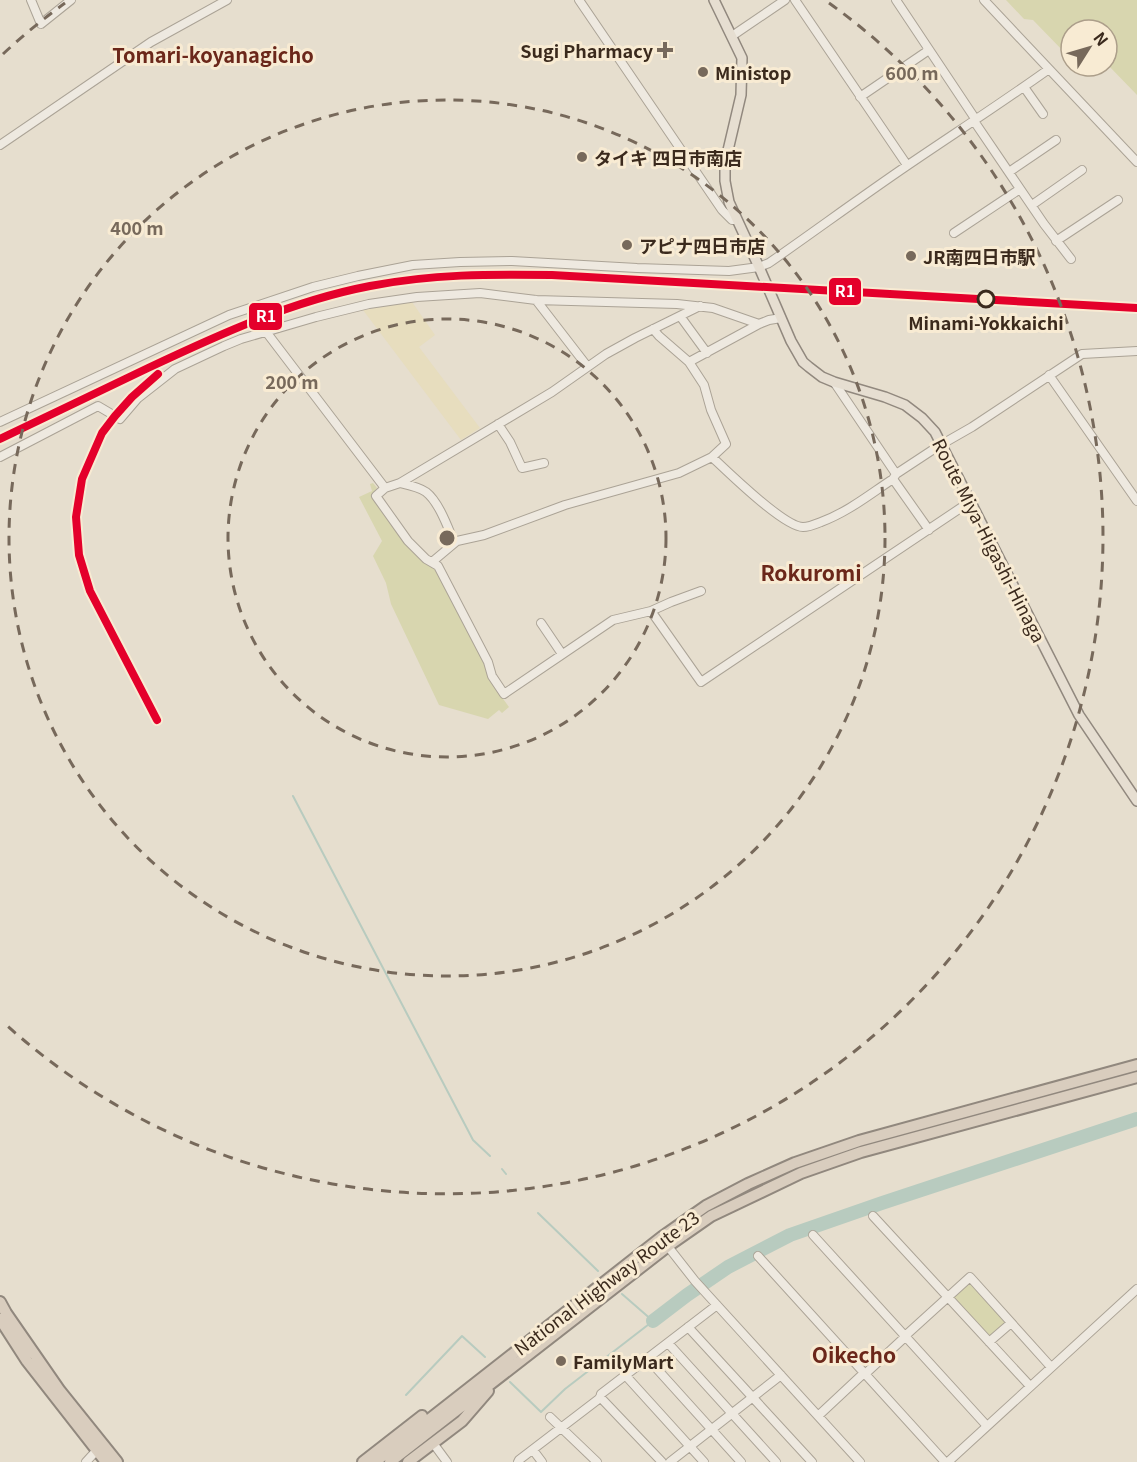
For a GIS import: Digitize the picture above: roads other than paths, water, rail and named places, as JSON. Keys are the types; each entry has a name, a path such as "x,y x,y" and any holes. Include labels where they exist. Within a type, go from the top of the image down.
{"highway":[{"name":"National Highway Route 23","path":"375,1462 503,1367 665,1241 706,1206 748,1184 795,1163 859,1142 1137,1065"},
{"name":"National Highway Route 23","path":"665,1241 801,1173 861,1152 1137,1077"},
{"path":"0,1302 60,1391 117,1462"},
{"path":"0,1319 27,1361 106,1462"},
{"name":"National Highway Route 23","path":"390,1462 503,1367"},
{"path":"408,1462 462,1421 503,1367"},
{"path":"363,1462 416,1420 503,1367"}],"main road":[{"name":"Route Miya-Higashi-Hinaga","path":"714,0 742,58 741,95 725,163 725,181 729,202 791,341 803,362 815,372 834,382 905,405 929,424 971,501 1079,715 1137,801"}],"street":[{"path":"31,0 41,24 71,0"},
{"path":"0,145 151,42 227,0"},
{"path":"579,0 722,210 732,220 736,220"},
{"path":"732,36 785,0"},
{"path":"795,0 907,165"},
{"path":"896,0 1020,189 1071,259"},
{"path":"984,0 1137,162"},
{"path":"860,97 926,52 928,48"},
{"path":"0,422 229,315 313,287 358,276 412,265 460,262 512,261 729,271 759,267 769,263 907,165 1049,69"},
{"path":"1024,87 1043,114"},
{"path":"1009,172 1056,140"},
{"path":"1032,205 1082,170"},
{"path":"954,233 1020,189"},
{"path":"1056,241 1118,200"},
{"path":"0,457 98,406 120,419 132,403 175,369 241,339 316,317 387,300 480,293 536,300 677,304 725,311 759,324"},
{"path":"536,300 587,366"},
{"path":"700,306 635,338 587,366 552,392 400,483 384,488 376,496 408,541 426,559 438,566 488,662 492,676 504,694 613,620 651,611 701,591"},
{"path":"680,316 707,353"},
{"path":"689,362 759,324 781,318"},
{"path":"432,562 454,542 484,535 565,505 679,473 712,457 726,444 711,410 704,385 689,362 653,329"},
{"path":"267,333 384,488"},
{"path":"712,457 769,508 797,526 806,527 843,512 1082,354 1137,351"},
{"path":"1049,375 1137,501"},
{"path":"834,382 928,530"},
{"path":"498,424 510,442 522,468 544,463"},
{"path":"400,483 425,491 432,498 454,542"},
{"path":"651,611 701,682 971,501"},
{"path":"541,623 562,654"},
{"path":"873,1216 1030,1386"},
{"path":"813,1236 987,1426"},
{"path":"665,1241 695,1281 860,1462"},
{"path":"758,1256 946,1462 1137,1289"},
{"path":"818,1416 970,1277 1051,1367"},
{"path":"518,1462 601,1394 717,1305"},
{"path":"989,1342 1011,1323"},
{"path":"688,1327 812,1462"},
{"path":"668,1343 776,1462"},
{"path":"648,1359 741,1462"},
{"path":"670,1462 782,1375"},
{"path":"626,1376 704,1462"},
{"path":"600,1397 662,1462"},
{"path":"550,1417 597,1462"},
{"path":"433,1443 447,1462"},
{"path":"86,1462 97,1450"},
{"path":"533,1450 542,1462"}],"waterway":[{"path":"293,796 473,1140 490,1156"},
{"path":"653,1321 728,1267 790,1235 1137,1119"},
{"path":"502,1169 506,1174"},
{"path":"538,1213 598,1271"},
{"path":"510,1382 541,1412 565,1389 653,1321 622,1294"},
{"path":"406,1395 462,1336 485,1357"}],"place":[{"name":"Sugi Pharmacy","path":"665,50"},
{"name":"Ministop","path":"703,72"},
{"name":"タイキ 四日市南店","path":"582,157"},
{"name":"アピナ四日市店","path":"627,245"},
{"name":"JR南四日市駅","path":"911,256"},
{"name":"Minami-Yokkaichi","path":"986,299"},
{"name":"FamilyMart","path":"561,1361"}],"district":[{"name":"Tomari-koyanagicho","path":"213,54"},
{"name":"Rokuromi","path":"811,572"},
{"name":"Oikecho","path":"854,1354"}]}
